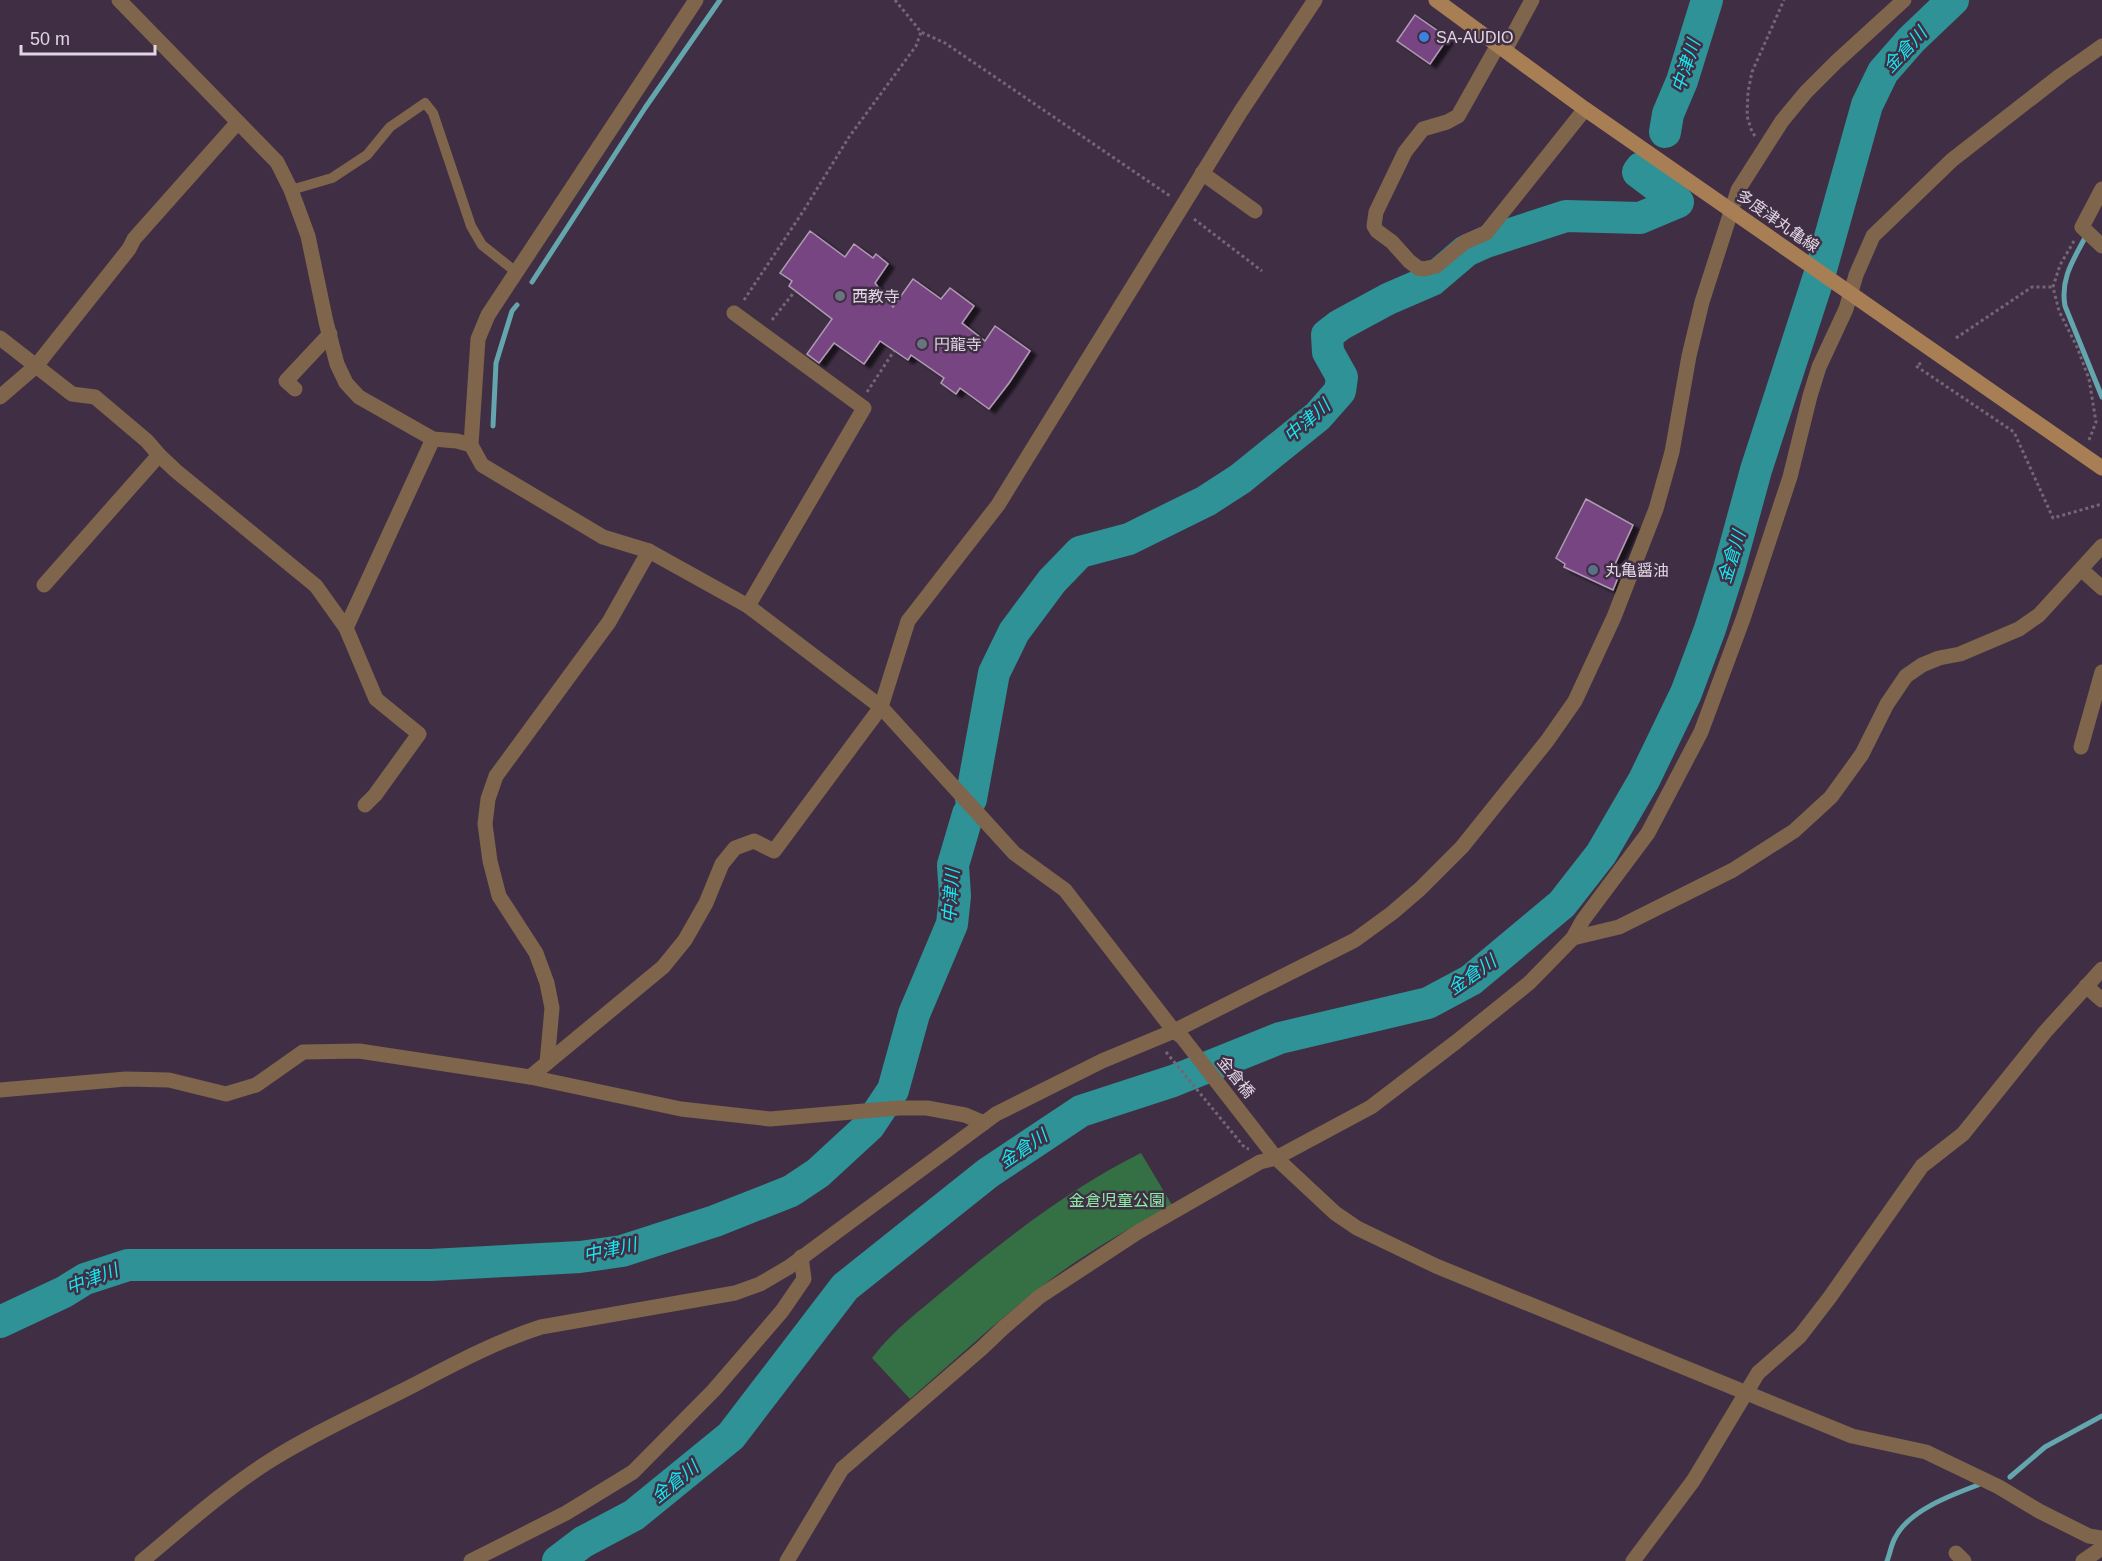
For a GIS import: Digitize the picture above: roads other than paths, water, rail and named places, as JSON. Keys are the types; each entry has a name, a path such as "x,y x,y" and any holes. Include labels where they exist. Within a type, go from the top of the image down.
{"main road":[{"name":"多度津丸亀線","path":"1436,0 1585,109 2102,468"}],"street":[{"path":"119,0 276,162 291,190 309,236 316,278 337,364 346,383 359,397 433,439 471,445 478,339 488,315 696,0"},
{"path":"530,1077 663,967 685,940 706,903 722,864 735,848 754,841 774,851 881,707 908,621 998,504 1240,111 1315,0"},
{"path":"1532,0 1458,116 1423,129 1405,152 1376,212 1374,226 1418,268 1436,266 1465,242 1486,233 1585,109"},
{"path":"142,1561 238,1483 268,1462 324,1430 509,1337 541,1328 735,1293 760,1284 801,1257 996,1114 1102,1061 1174,1031 1355,940 1392,914 1462,847 1547,741 1575,701 1614,617 1656,509 1672,452 1689,357 1702,302 1738,190 1782,121 1806,92 1904,0"},
{"path":"787,1561 842,1469 1039,1297 1138,1232 1260,1162 1276,1158 1371,1107 1529,983 1573,938 1583,920 1648,833 1701,732 1743,619 1790,477 1819,367 1852,294 1856,275 1873,236 1952,160 2102,46"},
{"path":"0,397 36,366 129,249 134,239 238,122"},
{"path":"1202,173 1255,211"},
{"path":"2099,244 2083,227 2102,189"},
{"path":"734,313 864,408 748,606"},
{"path":"295,389 286,381 330,334"},
{"path":"0,338 72,394 95,397 147,441 159,455 316,586 346,628 376,699 419,734 375,795 365,805"},
{"path":"346,628 433,439"},
{"name":"金倉橋","path":"471,445 482,465 603,537 649,551 748,606 881,707 1014,853 1065,890 1276,1158 1335,1213 1357,1228 1436,1266 1852,1436 1926,1452 1999,1487 2039,1511 2089,1536 2102,1538"},
{"path":"44,585 159,455"},
{"path":"1573,938 1619,927 1733,870 1794,831 1831,797 1856,763 1887,705 1906,676 1922,665 1939,658 1960,654 2019,629 2039,615 2102,546"},
{"path":"546,1063 552,1008 547,983 536,953 499,896 490,861 485,824 488,800 496,776 609,622 649,551"},
{"path":"2082,570 2102,588"},
{"path":"2081,747 2102,672"},
{"path":"1633,1561 1693,1481 1758,1373 1800,1336 1922,1166 1963,1134 2045,1032 2102,969"},
{"path":"2086,986 2102,1000"},
{"path":"0,1090 126,1079 169,1080 226,1094 256,1085 303,1052 358,1051 530,1077 681,1109 770,1119 899,1108 927,1108 965,1115 984,1123"},
{"path":"471,1561 566,1513 633,1472 714,1390 782,1311 804,1279 801,1257"},
{"path":"2083,1561 2102,1548"}],"lane":[{"path":"291,190 332,178 367,155 390,127 425,104 433,113 471,226 482,245 516,272"}],"waterway":[{"path":"532,282 645,108 720,0"},
{"name":"中津川","path":"1665,132 1668,114 1682,81 1707,0"},
{"name":"金倉川","path":"558,1561 583,1542 634,1515 731,1436 845,1287 988,1173 1081,1111 1173,1081 1280,1038 1428,1003 1471,980 1562,904 1601,854 1644,780 1686,693 1729,569 1756,470 1820,273 1867,105 1883,72 1911,40 1953,0"},
{"name":"中津川","path":"971,799 994,673 1014,632 1052,581 1080,552 1129,539 1206,501 1240,479 1318,416 1340,391 1342,377 1328,352 1327,335 1340,325 1388,299 1432,280 1466,251 1486,242 1566,216 1640,218 1678,202 1638,172 1641,168"},
{"path":"2087,234 2069,269 2064,286 2064,296 2065,306 2102,397"},
{"path":"493,426 496,363 512,311 517,305"},
{"name":"中津川","path":"0,1322 64,1292 85,1279 128,1265 431,1265 580,1257 622,1251 715,1221 791,1191 818,1173 869,1126 893,1090 914,1014 952,924 955,896 953,865 968,814"},
{"path":"2010,1477 2045,1447 2102,1416"},
{"path":"1887,1561 1895,1538 1910,1520 1931,1505 1978,1485"}],"place":[{"name":"SA-AUDIO","path":"1424,37"},
{"name":"西教寺","path":"840,296"},
{"name":"円龍寺","path":"922,344"},
{"name":"丸亀醤油","path":"1593,570"}],"park label":[{"name":"金倉児童公園","path":"1117,1200"}]}
